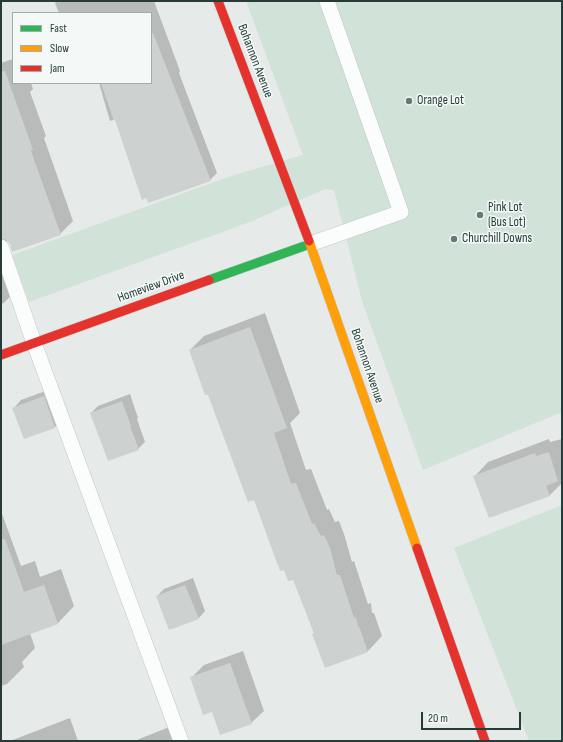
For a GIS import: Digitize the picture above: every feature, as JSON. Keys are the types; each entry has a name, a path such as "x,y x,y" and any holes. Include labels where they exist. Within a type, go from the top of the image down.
{"street":[{"name":"Bohannon Avenue","path":"218,1 310,244 485,741"},
{"name":"Homeview Drive","path":"1,355 310,244"}],"lane":[{"path":"310,244 401,212 327,1"},
{"path":"1,247 34,343 180,741"}],"green space":[{"name":"Churchill Downs","path":"246,1 562,1 562,412 423,470 362,301 334,190 325,189 250,222 29,302 12,255 231,176 303,155"},
{"path":"562,505 562,741 529,741 454,548"}],"building":[{"path":"153,33 211,181 148,203 146,198 142,200 115,120 114,121 101,84 152,84"},
{"path":"1,71 5,71 33,150 31,151 61,235 12,252 10,244 7,240 1,238"},
{"path":"250,327 287,428 274,433 291,484 296,483 312,524 314,523 321,536 324,535 330,548 337,575 340,575 354,618 356,617 358,627 359,626 368,652 325,668 312,634 314,633 293,580 288,581 284,570 280,571 254,500 248,502 208,395 205,395 189,350"},
{"path":"44,396 55,428 24,439 12,408"},
{"path":"122,401 139,450 108,461 90,413"},
{"path":"549,452 558,481 546,486 550,496 489,518 473,476 535,453 536,456"},
{"path":"1,539 5,539 24,592 44,585 58,624 1,645"},
{"path":"185,585 199,619 169,630 156,596"},
{"path":"230,663 252,724 220,735 212,712 203,715 190,677"}],"traffic: fast":[{"path":"209,280 310,244"}],"traffic: slow":[{"path":"309,241 417,548"}],"traffic: jam":[{"path":"218,1 309,241"},
{"path":"1,355 209,280"},
{"path":"417,548 485,741"}],"place":[{"name":"Orange Lot","path":"409,101"},
{"name":"Pink Lot (Bus Lot)","path":"480,215"},
{"name":"Churchill Downs","path":"454,239"}]}
